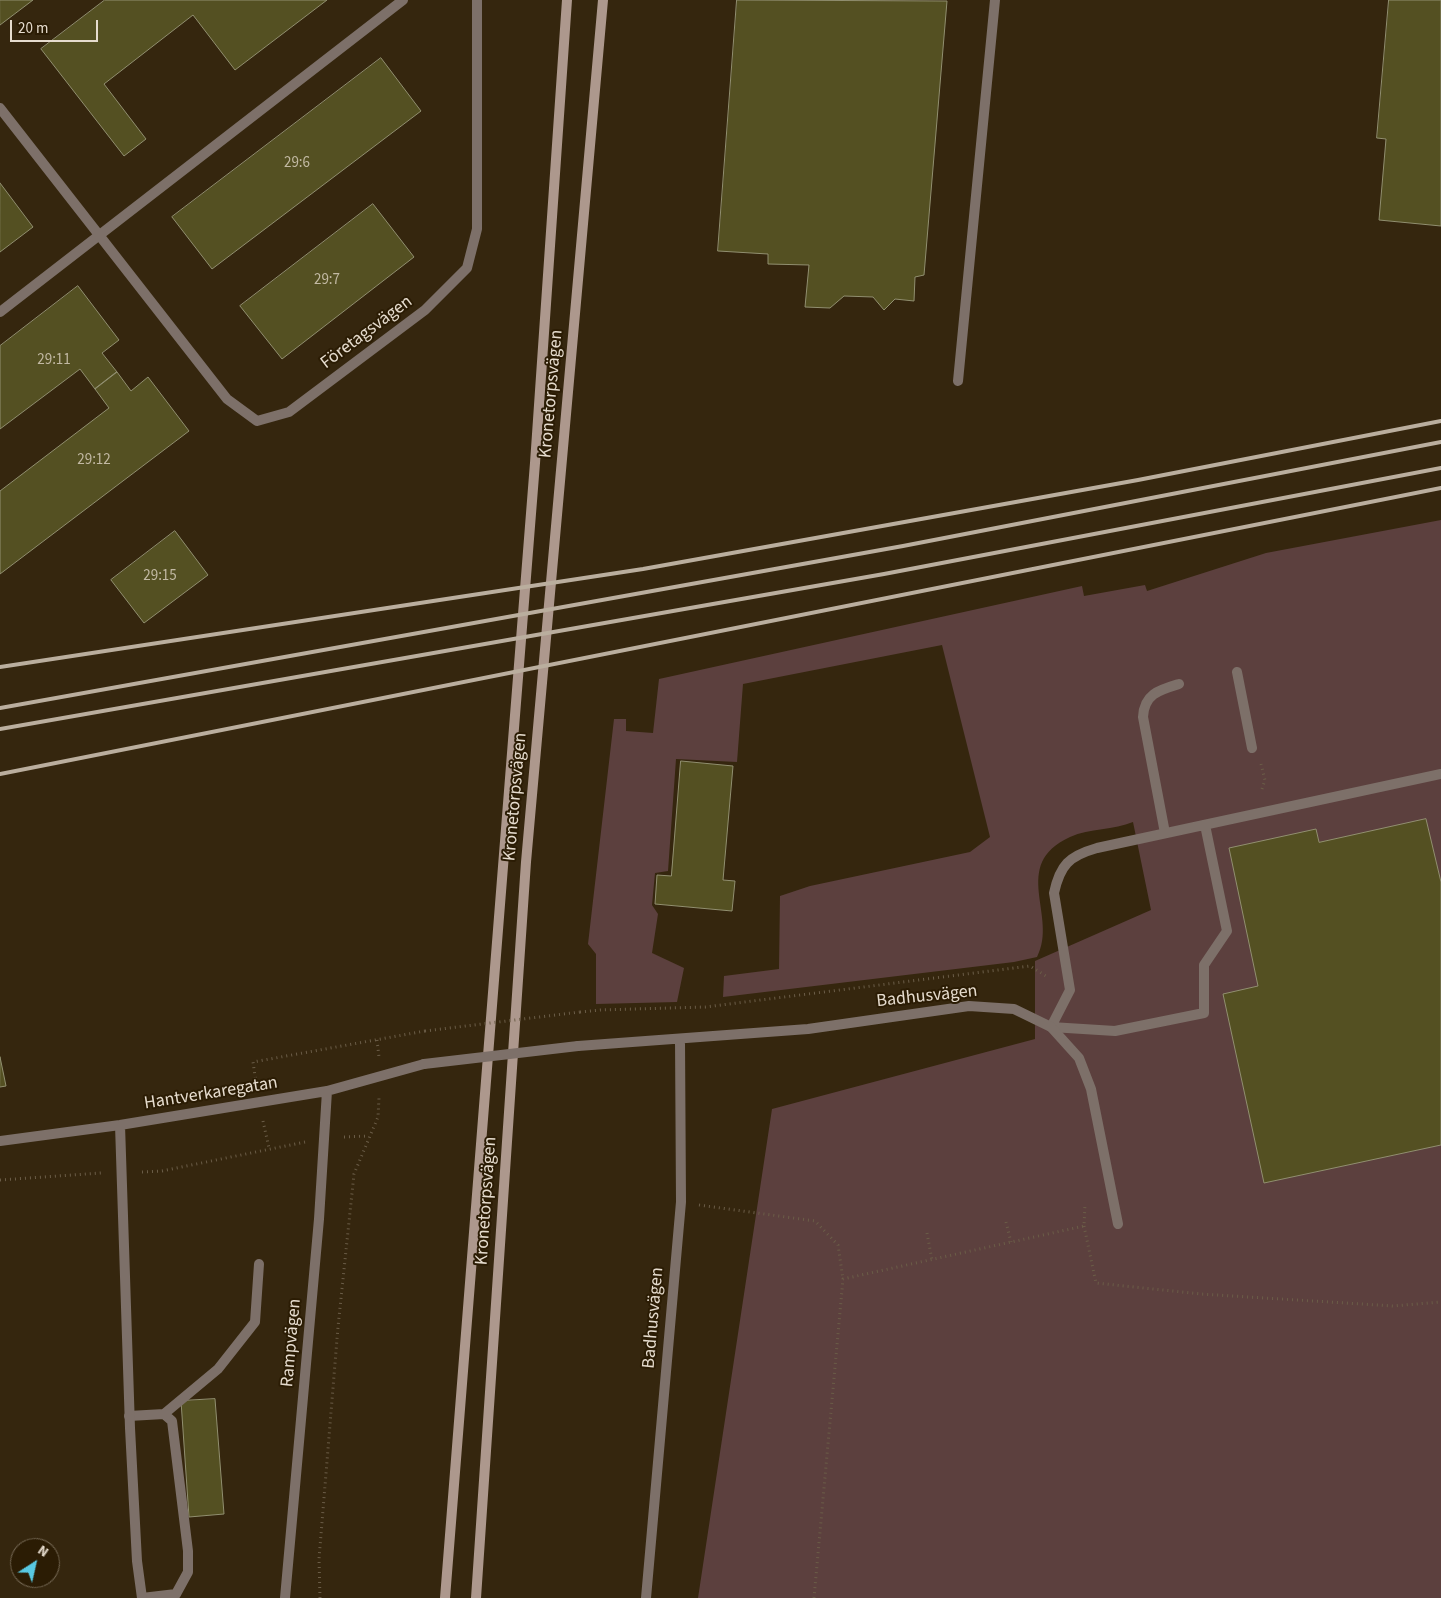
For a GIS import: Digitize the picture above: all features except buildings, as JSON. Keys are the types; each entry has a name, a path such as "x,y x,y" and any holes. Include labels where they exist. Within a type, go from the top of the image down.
{"main road":[{"name":"Kronetorpsvägen","path":"445,1598 535,463 567,0"},
{"name":"Kronetorpsvägen","path":"476,1598 526,862 603,0"}],"street":[{"path":"0,312 403,0"},
{"name":"Företagsvägen","path":"0,108 227,399 257,421 289,412 425,310 467,268 477,229 477,0"},
{"path":"958,381 995,0"},
{"path":"1238,672 1256,751"},
{"path":"1165,833 1143,717 1143,708 1151,695 1179,684"},
{"path":"1205,825 1228,931 1204,964 1204,1013 1115,1031 1051,1027 1070,990 1054,894 1057,881 1065,863 1078,853 1165,833 1441,774"},
{"name":"Badhusvägen","path":"424,1064 578,1046 680,1040 808,1029 969,1006 1014,1009 1051,1027 1079,1058 1091,1089 1118,1224"},
{"name":"Badhusvägen","path":"646,1598 681,1202 680,1040"},
{"name":"Hantverkaregatan","path":"0,1141 120,1125 327,1091 424,1064"},
{"name":"Rampvägen","path":"285,1598 327,1091"},
{"path":"120,1125 129,1416 137,1561 142,1598 176,1594 188,1572 188,1551 172,1421 164,1414"},
{"path":"129,1416 164,1414 218,1369 255,1322 259,1264"}],"path":[{"path":"1256,751 1265,780 1261,793"},
{"path":"269,1148 253,1062 425,1031 600,1010 705,1007 835,991 934,976 1030,966"},
{"path":"320,1598 319,1559 338,1327 354,1174 368,1136 378,1117 381,1075 378,1040"},
{"path":"0,1180 162,1171 324,1138 368,1136"},
{"path":"681,1202 814,1221 838,1246 843,1280 814,1598"},
{"path":"1085,1204 1084,1226 1096,1283 1201,1294 1393,1306 1441,1302 1441,1306"},
{"path":"1006,1222 1011,1242"},
{"path":"843,1280 1084,1226"},
{"path":"927,1233 932,1260"}],"shaded area":[{"path":"1441,520 1441,1598 698,1598 772,1109 1035,1039 1035,961 1151,910 1133,822 1070,837 1052,849 1042,862 1039,876 1039,892 1043,925 1042,941 1037,957 1014,962 723,997 724,976 779,969 780,896 810,886 970,852 990,837 942,645 743,684 737,762 676,759 668,871 655,873 652,905 658,914 652,953 684,968 677,1002 596,1004 596,954 588,944 614,719 626,719 626,731 653,733 659,679 1082,586 1084,596 1145,585 1147,591 1266,553"}],"railway":[{"path":"0,667 643,569 1138,480 1441,421"},
{"path":"0,708 903,546 1441,442"},
{"path":"0,729 884,574 1441,468"},
{"path":"0,774 1441,488"}]}
